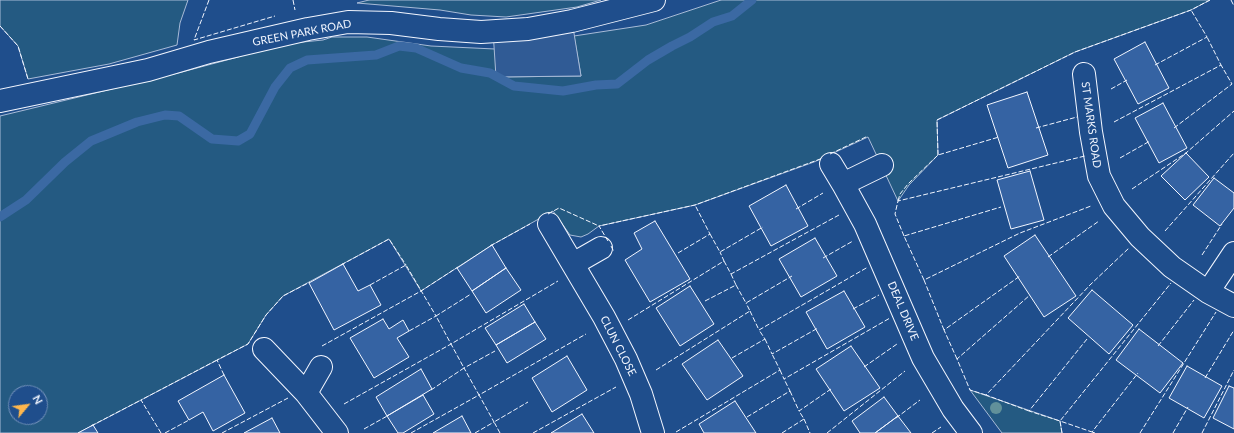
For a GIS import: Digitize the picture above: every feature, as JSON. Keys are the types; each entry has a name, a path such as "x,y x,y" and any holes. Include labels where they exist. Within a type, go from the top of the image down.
{"street":[{"name":"GREEN PARK ROAD","path":"0,101 148,70 209,52 308,29 348,22 391,23 481,32 528,29 572,21 654,0"},
{"name":"ST MARKS ROAD","path":"1084,74 1099,176 1114,206 1140,237 1172,267 1208,292 1234,306"},
{"name":"DEAL DRIVE","path":"831,164 844,184 868,231 923,358 953,409 971,433"},
{"path":"844,184 882,165"},
{"name":"CLUN CLOSE","path":"549,224 604,317 626,359 641,394 652,433"},
{"path":"573,264 601,248"},
{"path":"1208,292 1234,254"},
{"path":"264,349 306,393 337,433"},
{"path":"306,393 322,367"}],"shaded area":[{"path":"0,0 188,0 180,23 177,45 109,64 28,79 18,46 0,26"},
{"path":"369,0 601,0 577,7 506,17 471,15 440,10 357,3"},
{"path":"721,0 1210,0 1191,10 1075,52 937,120 938,155 909,185 898,201 868,137 814,162 695,205 599,226 581,237 570,235 553,211 492,245 421,291 389,239 283,296 266,315 248,344 78,433 0,433 0,116 182,72 238,57 262,48 323,40 332,37 367,37 431,46 495,49 497,77 581,76 574,36 646,25"},
{"path":"572,21 581,76 496,77 493,31"},
{"path":"970,390 1060,421 1062,433 1002,433"}],"building":[{"path":"1145,42 1169,88 1138,104 1114,59"},
{"path":"1027,92 1048,155 1008,168 987,105"},
{"path":"1163,103 1187,148 1159,163 1135,118"},
{"path":"1186,153 1209,177 1185,200 1161,176"},
{"path":"1030,171 1044,220 1011,229 997,180"},
{"path":"1214,178 1234,193 1234,208 1220,226 1193,205"},
{"path":"786,185 808,226 771,246 749,206"},
{"path":"655,221 690,279 650,302 625,260 642,249 634,233"},
{"path":"1035,235 1076,296 1044,317 1004,256"},
{"path":"815,238 837,276 801,297 779,259"},
{"path":"492,245 506,268 472,291 457,268"},
{"path":"343,264 358,291 370,285 381,305 334,330 309,283"},
{"path":"506,268 521,290 486,313 472,291"},
{"path":"690,286 714,324 680,346 656,308"},
{"path":"1092,290 1133,325 1109,354 1068,318"},
{"path":"844,291 865,327 827,349 806,312"},
{"path":"524,304 535,322 496,345 485,328"},
{"path":"383,319 389,329 403,320 409,331 397,338 409,357 374,378 350,338"},
{"path":"535,322 546,339 507,363 496,345"},
{"path":"1139,329 1183,363 1160,393 1116,360"},
{"path":"718,340 743,376 707,400 682,364"},
{"path":"851,346 880,388 844,411 816,369"},
{"path":"567,356 587,390 552,412 532,378"},
{"path":"1187,366 1222,386 1204,418 1169,398"},
{"path":"421,369 432,389 387,416 376,397"},
{"path":"224,375 245,413 213,431 203,412 189,420 178,401"},
{"path":"1229,386 1234,388 1234,429 1213,418"},
{"path":"423,395 434,414 403,433 398,433 387,416"},
{"path":"884,397 898,416 875,433 860,433 852,421"},
{"path":"735,401 756,433 704,433 699,424"},
{"path":"582,414 594,433 551,433"},
{"path":"462,416 471,433 433,433"},
{"path":"898,416 911,433 875,433"},
{"path":"272,418 280,433 244,433"},
{"path":"93,425 98,433 78,433"}],"waterway":[{"path":"0,217 26,200 65,162 91,141 137,122 165,115 179,116 212,139 238,141 250,134 275,87 290,68 307,60 376,55 399,46 416,48 461,68 490,73 514,86 563,91 596,85 617,84 648,60 690,37 713,22 732,16 752,0"}],"fence":[{"path":"209,0 194,40 275,16"},
{"path":"293,0 295,10"},
{"path":"938,155 937,120 1075,52 1191,10 1210,0"},
{"path":"1231,0 1234,6"},
{"path":"1155,65 1207,37 1191,10"},
{"path":"0,26 18,46 28,79"},
{"path":"1114,122 1221,65 1207,37"},
{"path":"1174,128 1232,84 1221,65"},
{"path":"1111,89 1127,80"},
{"path":"1132,189 1186,153 1234,111"},
{"path":"1036,128 1077,117"},
{"path":"830,154 868,136"},
{"path":"898,201 900,194 908,184 938,155 999,137"},
{"path":"1120,158 1150,141"},
{"path":"1165,231 1234,153"},
{"path":"904,236 895,214 898,201 1085,156"},
{"path":"608,241 599,226 695,205 823,158"},
{"path":"796,209 823,193"},
{"path":"678,253 710,234 695,205"},
{"path":"944,330 924,280 1020,233 1091,206"},
{"path":"924,280 904,236 1001,207"},
{"path":"548,214 559,208 599,226"},
{"path":"724,261 731,274 839,215"},
{"path":"1048,257 1099,221"},
{"path":"490,246 530,224"},
{"path":"1202,255 1222,224"},
{"path":"710,234 720,252 763,227"},
{"path":"341,265 389,239 406,265"},
{"path":"823,258 853,241"},
{"path":"611,246 614,252"},
{"path":"1029,411 986,395 1090,285 1129,248"},
{"path":"628,320 724,261 720,252"},
{"path":"370,285 406,265 436,316 409,331"},
{"path":"322,346 421,291 458,267"},
{"path":"750,311 759,330 868,267"},
{"path":"705,301 736,285 731,274"},
{"path":"736,285 746,303 792,276"},
{"path":"957,359 944,330 1020,276"},
{"path":"431,390 464,368 451,344 558,281"},
{"path":"224,375 217,360 248,344 266,315 283,296 310,282"},
{"path":"1087,339 1029,411 1060,421 1171,283"},
{"path":"344,404 451,344 436,316 471,294"},
{"path":"853,309 879,295"},
{"path":"986,395 970,390 957,359 1030,295"},
{"path":"1158,346 1194,300"},
{"path":"656,370 750,311 746,303"},
{"path":"1140,433 1216,312"},
{"path":"780,370 784,379 890,318"},
{"path":"765,339 772,354 818,328"},
{"path":"732,358 765,339 759,330"},
{"path":"1205,378 1234,330"},
{"path":"475,433 494,422 479,395 586,334"},
{"path":"864,367 897,344"},
{"path":"411,433 479,395 464,368 495,351"},
{"path":"676,432 780,370 772,354"},
{"path":"161,433 141,400 217,360"},
{"path":"1202,433 1234,370"},
{"path":"827,433 905,371"},
{"path":"1095,433 1092,432 1138,373"},
{"path":"747,417 790,391 784,379"},
{"path":"533,433 616,387"},
{"path":"790,391 799,411 831,389"},
{"path":"222,433 288,398"},
{"path":"91,426 141,400"},
{"path":"896,418 920,400"},
{"path":"500,433 494,422 528,402"},
{"path":"1173,433 1188,407"},
{"path":"782,433 804,419 799,411"},
{"path":"364,429 389,415"},
{"path":"804,419 810,433"},
{"path":"165,433 189,420"},
{"path":"1062,433 1060,421 1092,432"},
{"path":"932,433 941,427"}]}
